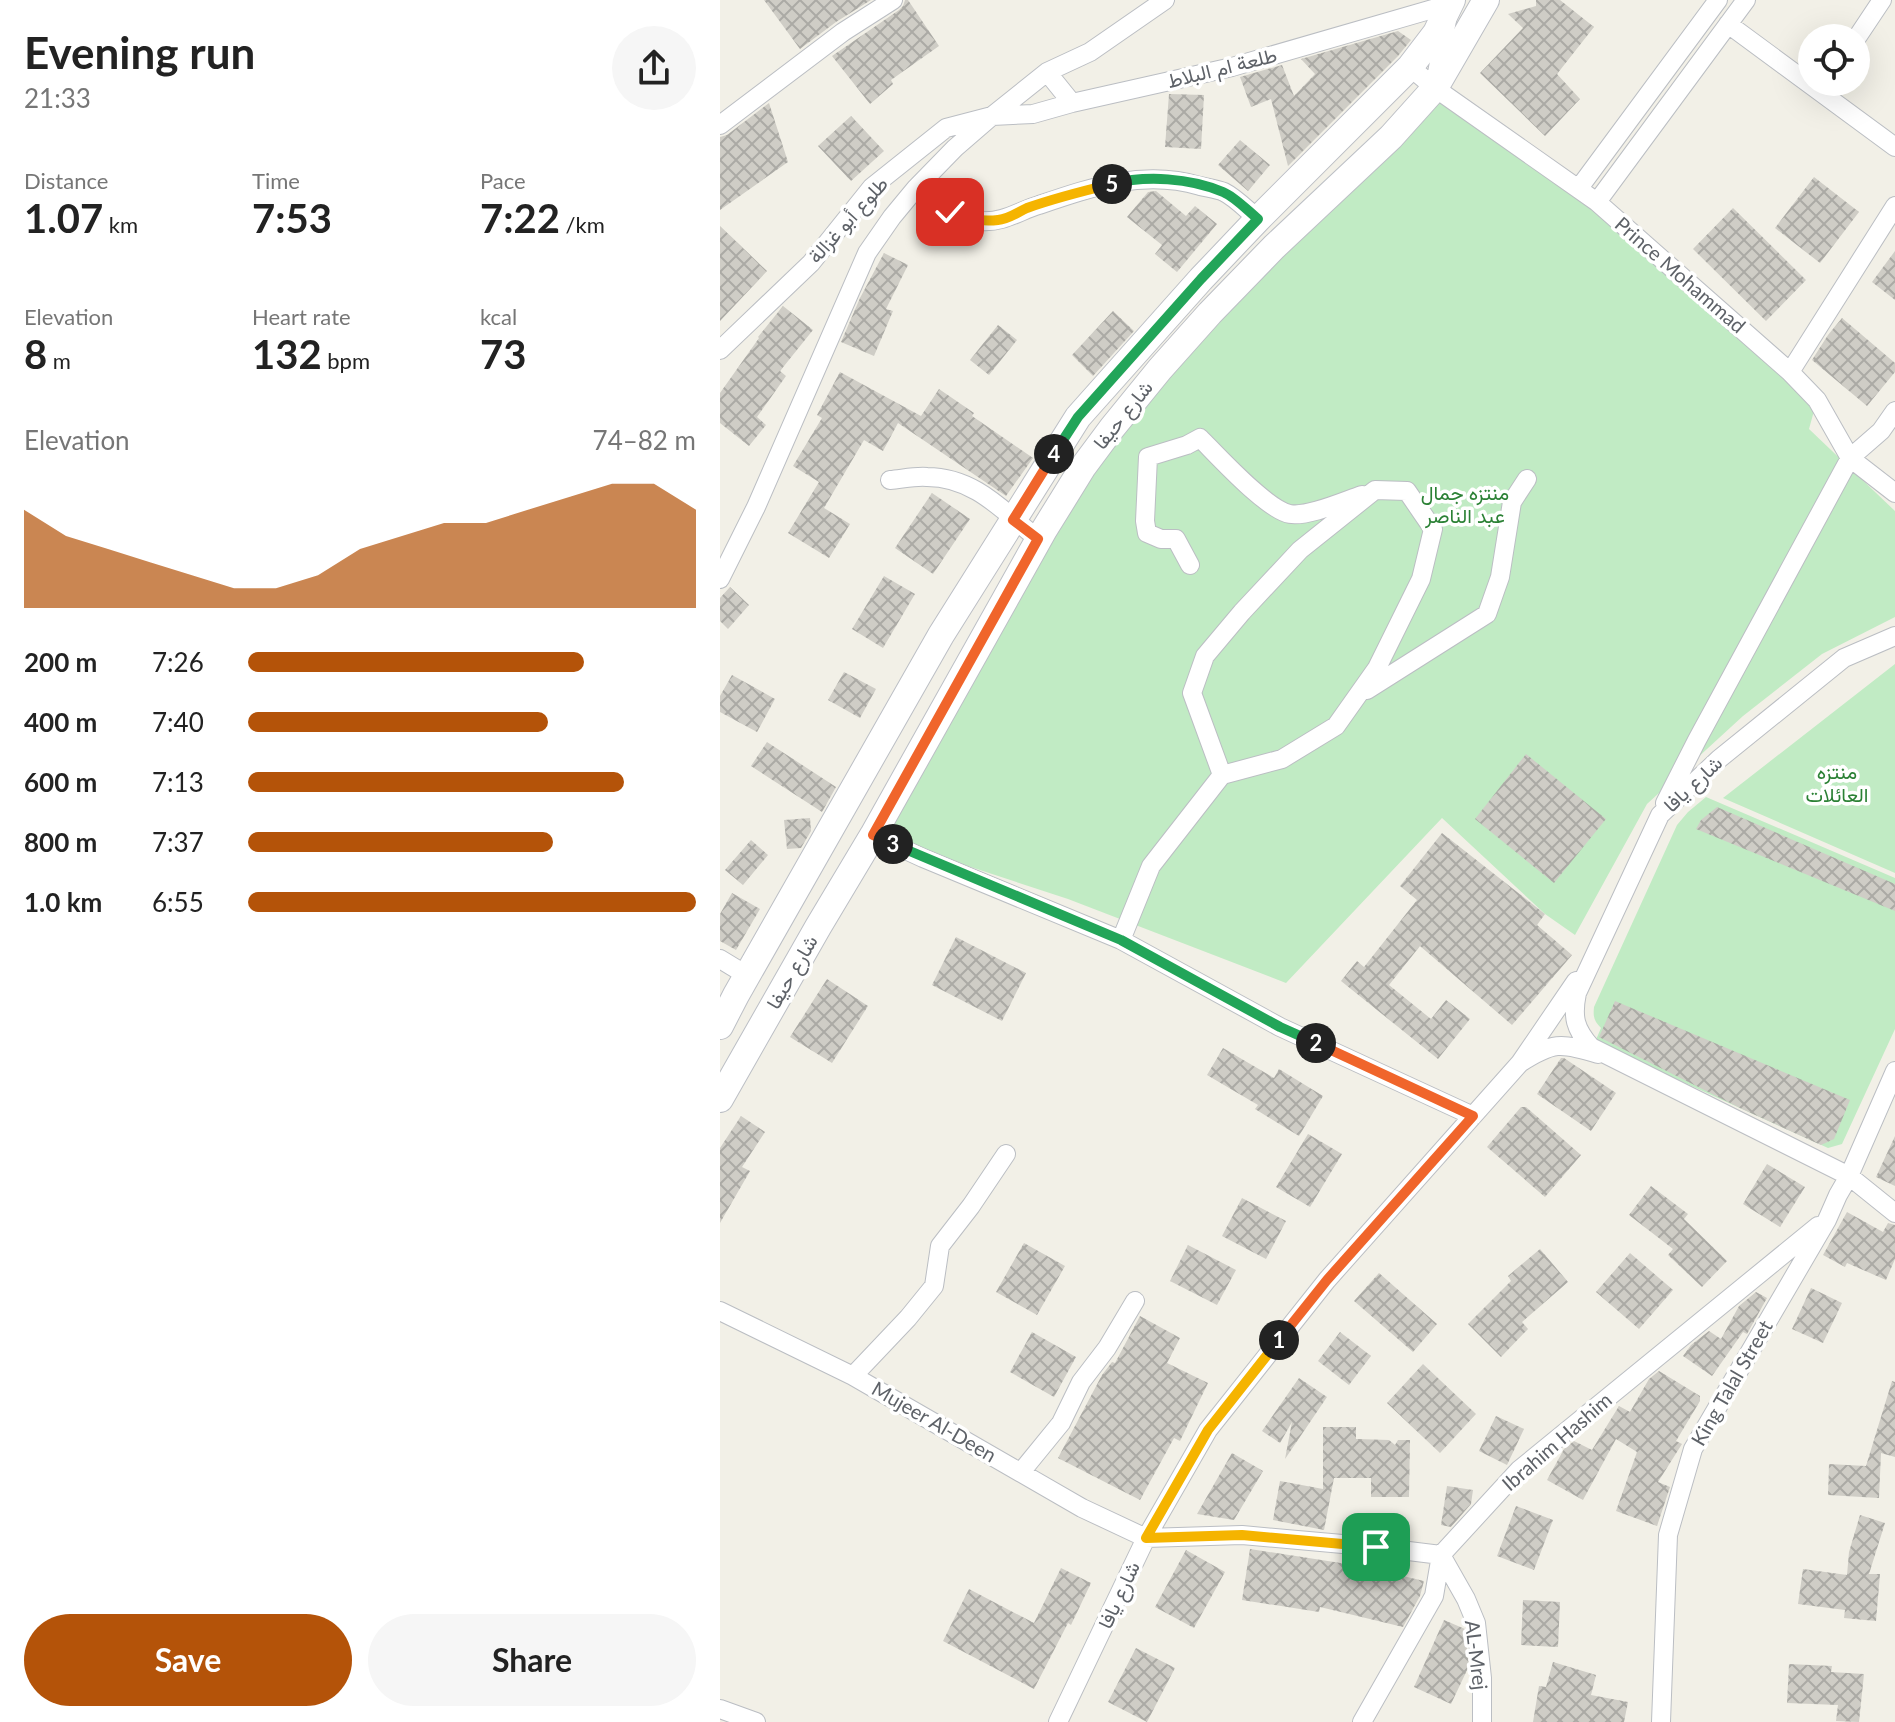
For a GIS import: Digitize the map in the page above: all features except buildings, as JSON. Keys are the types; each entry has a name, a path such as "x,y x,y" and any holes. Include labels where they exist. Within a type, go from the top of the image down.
{"main road":[{"name":"شارع حيفا","path":"720,1099 873,835 1038,539 1083,467 1160,369 1254,266 1391,137 1435,88 1486,0"},
{"name":"شارع حيفا","path":"720,1026 735,989 941,635 1078,417 1201,279 1410,67 1436,33 1451,2"}],"street":[{"path":"720,125 843,32 893,0"},
{"path":"720,579 756,507 867,253 892,217 955,148 1047,72 1090,52 1165,0"},
{"path":"1579,188 1718,0"},
{"path":"1597,202 1746,0"},
{"path":"1866,24 1882,0"},
{"path":"1435,88 1451,2"},
{"name":"طلعة ام البلاط","path":"992,116 1033,114 1232,67 1451,2"},
{"path":"1728,24 1798,70"},
{"name":"Prince Mohammad","path":"1410,67 1597,202 1790,372 1817,400 1850,458 1895,493"},
{"path":"1047,72 1072,103"},
{"path":"1022,93 1033,114"},
{"path":"1835,96 1895,147"},
{"name":"طلوع أبو غزالة","path":"720,350 811,263 872,187 946,128 992,116"},
{"path":"916,188 950,212 981,221 1006,219 1076,193 1130,179 1184,181 1225,193 1258,219"},
{"path":"1790,372 1895,206"},
{"path":"1660,815 1697,740 1850,458 1881,431 1895,411"},
{"path":"1121,940 1151,866 1222,775 1282,759 1336,726 1377,668 1421,579 1433,529 1407,491 1375,490 1315,511 1289,514 1264,501 1200,438 1148,457 1147,533 1161,539 1176,539 1190,565"},
{"path":"890,480 929,476 963,482 982,492 1038,539"},
{"path":"1358,695 1487,614 1500,577 1512,502 1527,479"},
{"path":"1222,775 1192,693 1205,656 1300,550 1375,490"},
{"name":"شارع يافا","path":"1598,1052 1581,1036 1575,1023 1577,993 1660,815 1719,759 1844,658 1895,636"},
{"path":"873,835 1121,940 1280,1027 1473,1116"},
{"name":"شارع يافا","path":"1058,1722 1146,1538 1208,1430 1327,1280 1520,1063 1596,953"},
{"path":"720,959 735,989"},
{"path":"1520,1063 1543,1049 1555,1046 1598,1052 1849,1176 1895,1213"},
{"name":"King Talal Street","path":"1661,1722 1668,1535 1693,1449 1827,1220 1895,1071"},
{"path":"853,1376 934,1286 940,1246 1006,1154"},
{"name":"Ibrahim Hashim","path":"1441,1555 1519,1470 1827,1220"},
{"path":"1021,1472 1061,1423 1081,1382 1107,1348 1135,1301"},
{"name":"Mujeer Al-Deen","path":"720,1311 853,1376 1082,1508 1146,1538"},
{"path":"1146,1538 1242,1535 1441,1555 1434,1596 1362,1722"},
{"name":"AL-Mrej","path":"1441,1555 1476,1623 1482,1678 1482,1722"},
{"path":"720,1709 756,1722"}],"green space":[{"name":"منتزه جمال عبد الناصر","path":"1435,88 1660,258 1817,400 1809,429 1895,511 1895,617 1822,654 1743,716 1647,804 1575,935 1545,914 1442,818 1286,983 1068,899 873,835 1112,428"},
{"name":"منتزه العائلات","path":"1895,664 1895,873 1723,798"},
{"path":"1706,797 1895,878 1895,1029 1842,1144 1828,1148 1595,1042 1601,1028 1594,1019 1594,1007 1677,825"}],"route":[{"path":"950,212 981,221 1006,219 1076,193 1130,179 1184,181 1225,193 1258,219 1078,417 1013,520 1038,539 873,835 1121,940 1280,1027 1473,1116 1327,1280 1208,1430 1146,1538 1242,1535 1376,1547"}]}
